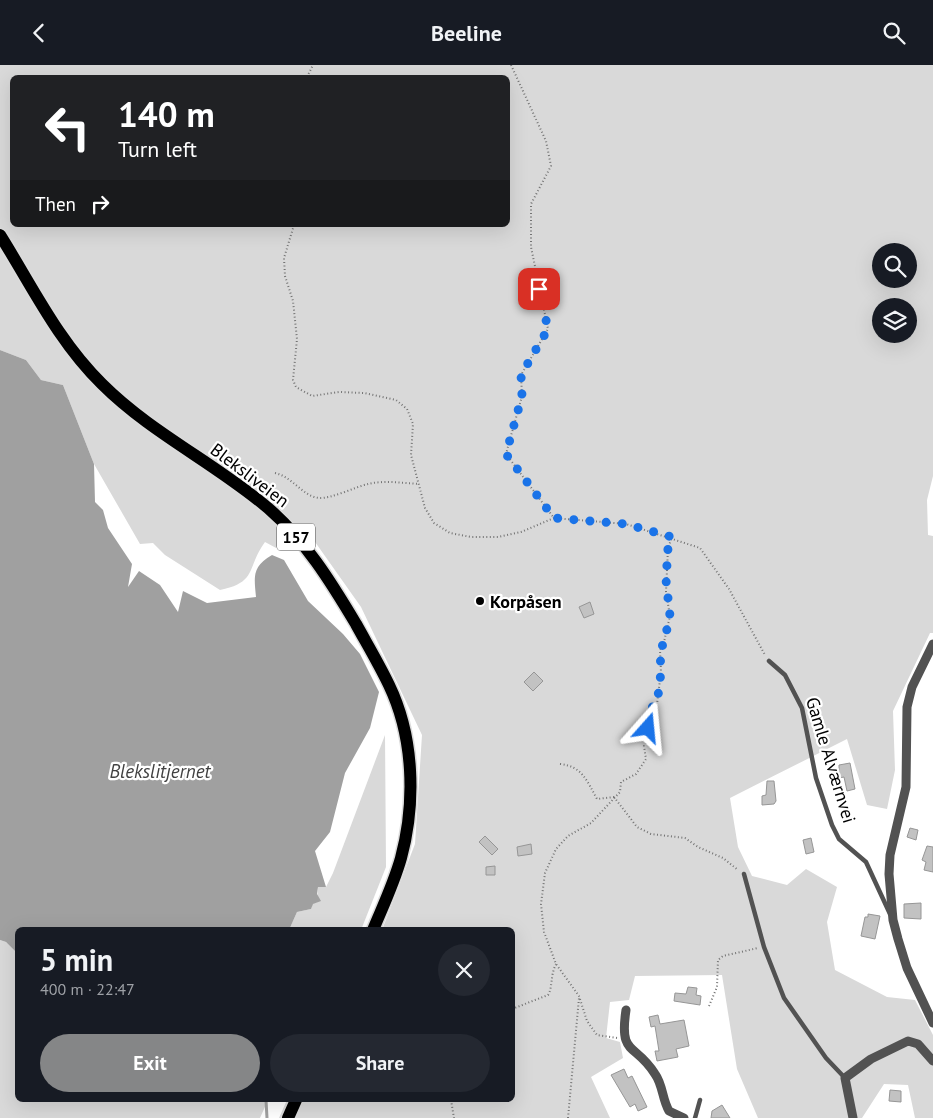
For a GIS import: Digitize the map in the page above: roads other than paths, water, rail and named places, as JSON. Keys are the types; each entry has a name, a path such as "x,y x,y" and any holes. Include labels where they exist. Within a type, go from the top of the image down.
{"main road":[{"name":"Bleksliveien","path":"0,235 56,329 86,367 132,411 233,481 279,518 311,554 330,581 390,685 402,723 408,755 410,789 401,857 374,927"},
{"path":"288,1118 295,1102"}],"street":[{"name":"Gamle Alværnvei","path":"933,644 914,681 907,707 906,787 889,865 893,920 906,968 930,1011 933,1023"},
{"path":"626,1010 624,1037 633,1051 656,1074 669,1111 684,1118"},
{"path":"853,1118 845,1078 871,1059 908,1041 918,1044 933,1061"}],"lane":[{"name":"Gamle Alværnvei","path":"769,661 785,675 802,708 816,778 832,825 842,843 866,863 893,920"},
{"path":"744,874 764,947 784,998 826,1058 845,1078"},
{"path":"695,1118 700,1100"}],"water":[{"name":"Blekslitjernet","path":"0,350 26,360 41,380 63,385 94,464 95,502 103,510 108,528 132,564 128,587 139,571 160,585 178,612 183,591 207,603 256,597 255,578 261,564 272,555 284,560 308,601 343,634 360,654 379,692 370,728 345,773 330,832 315,851 326,887 318,887 317,894 321,901 313,904 311,909 297,912 290,927 15,927 15,951 6,942 0,940"}],"waterway":[{"path":"266,1102 267,1118"}],"place":[{"name":"Korpåsen","path":"480,601"}]}
